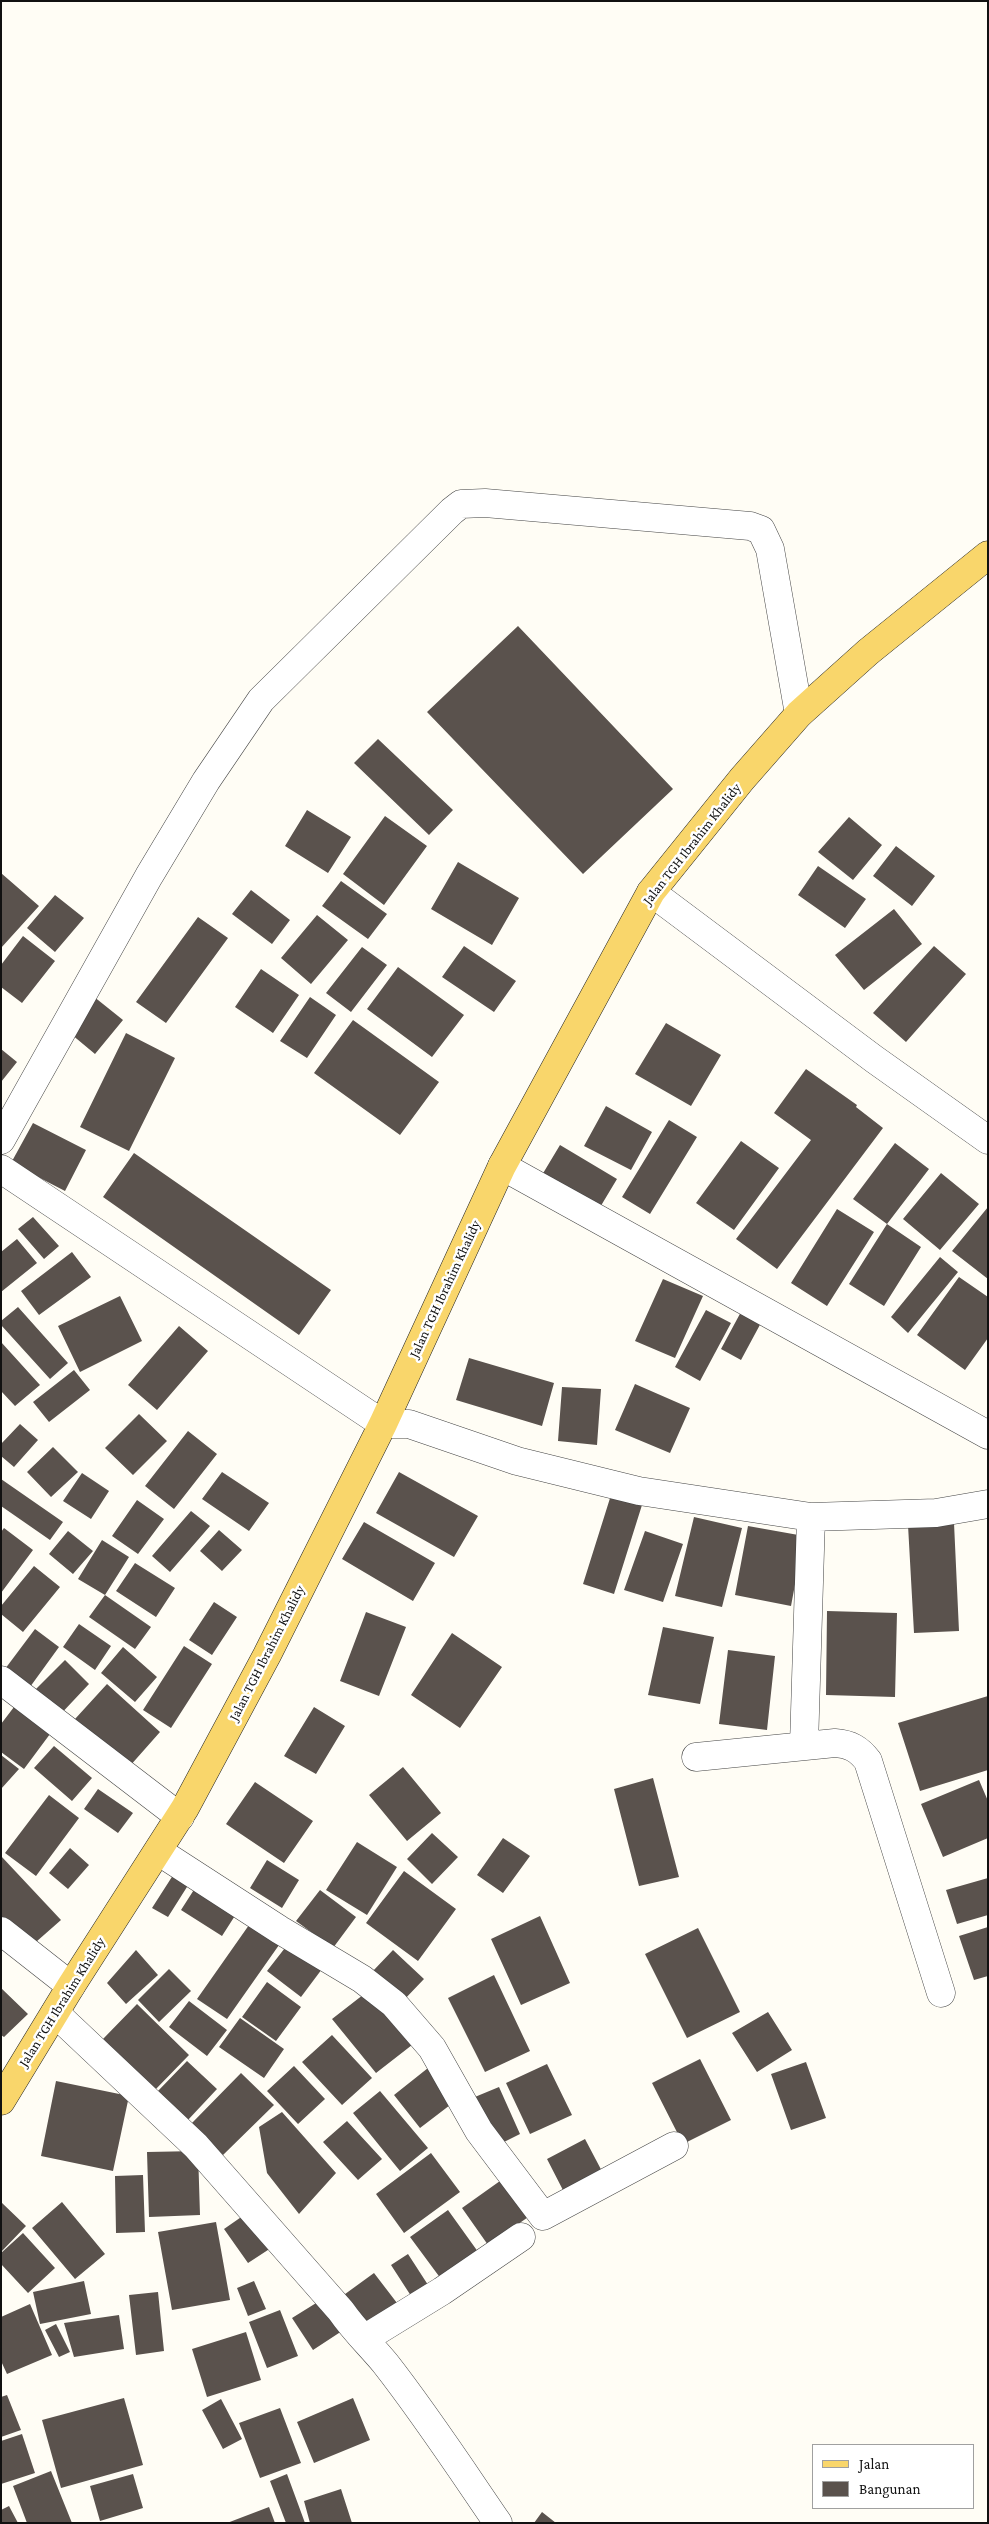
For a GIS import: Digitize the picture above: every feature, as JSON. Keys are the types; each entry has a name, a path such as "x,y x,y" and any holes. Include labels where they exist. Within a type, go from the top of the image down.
{"main road":[{"name":"Jalan TGH Ibrahim Khalidy","path":"1,2100 71,1986 180,1816 267,1655 383,1424 502,1166 651,892 742,779 799,714 868,652 988,555"}],"street":[{"path":"1,1140 148,876 206,781 261,700 425,536 462,504 485,502 750,526 761,530 770,549 799,714"},
{"path":"651,892 874,1059 988,1140"},
{"path":"502,1166 988,1435"},
{"path":"1,1169 383,1424 409,1424 517,1460 639,1491 811,1516 936,1513 988,1504"},
{"path":"804,1745 811,1516"},
{"path":"1,1680 180,1816"},
{"path":"696,1756 804,1745 845,1744 858,1750 868,1761 941,1993"},
{"path":"158,1852 280,1930 362,1979 394,2004 432,2048 479,2131 543,2216 674,2146"},
{"path":"1,1931 71,1986"},
{"path":"55,2013 196,2146 341,2311 356,2333 364,2339 385,2364 498,2523"},
{"path":"364,2339 442,2291 521,2236"}],"building":[{"path":"518,626 673,789 583,874 427,712"},
{"path":"378,739 453,810 429,835 354,763"},
{"path":"307,810 351,837 328,873 285,846"},
{"path":"385,816 427,846 384,905 343,874"},
{"path":"849,817 882,845 853,880 818,852"},
{"path":"896,846 935,876 912,906 873,876"},
{"path":"458,862 519,898 492,945 431,909"},
{"path":"818,866 866,899 845,928 798,895"},
{"path":"1,873 39,906 1,948"},
{"path":"341,881 387,914 368,939 322,906"},
{"path":"251,890 290,920 272,944 232,914"},
{"path":"55,895 84,918 55,952 27,928"},
{"path":"894,909 922,944 864,990 835,955"},
{"path":"317,915 348,940 311,984 281,958"},
{"path":"198,917 228,938 166,1023 136,1002"},
{"path":"23,936 55,961 22,1003 1,987 1,965"},
{"path":"464,946 516,981 494,1012 442,977"},
{"path":"934,946 966,974 906,1042 873,1013"},
{"path":"362,947 387,965 351,1012 326,993"},
{"path":"398,967 464,1015 432,1057 367,1009"},
{"path":"261,969 299,995 273,1033 235,1007"},
{"path":"93,996 123,1020 95,1054 65,1029"},
{"path":"310,997 336,1015 307,1058 280,1041"},
{"path":"353,1020 439,1082 400,1135 314,1073"},
{"path":"666,1023 721,1055 691,1106 635,1074"},
{"path":"126,1033 175,1058 129,1151 80,1127"},
{"path":"1,1049 17,1062 1,1082"},
{"path":"806,1069 857,1105 856,1107 883,1128 777,1269 736,1239 811,1140 774,1113"},
{"path":"606,1106 652,1132 631,1170 584,1146"},
{"path":"669,1120 697,1137 650,1214 622,1197"},
{"path":"33,1123 86,1150 65,1191 11,1163"},
{"path":"741,1141 779,1168 734,1230 696,1203"},
{"path":"895,1143 929,1169 887,1224 853,1199"},
{"path":"560,1145 617,1179 599,1209 542,1175"},
{"path":"134,1153 331,1290 299,1335 103,1197"},
{"path":"941,1173 979,1204 940,1250 903,1219"},
{"path":"988,1207 988,1279 952,1251"},
{"path":"837,1209 874,1232 827,1306 791,1283"},
{"path":"33,1217 59,1246 44,1259 18,1229"},
{"path":"887,1224 921,1247 884,1306 849,1284"},
{"path":"17,1239 37,1263 1,1292 1,1252"},
{"path":"72,1252 91,1277 39,1315 21,1291"},
{"path":"940,1257 958,1272 908,1333 891,1317"},
{"path":"959,1277 988,1297 988,1338 965,1370 917,1335"},
{"path":"663,1279 703,1296 675,1358 635,1341"},
{"path":"120,1296 142,1341 80,1372 58,1326"},
{"path":"18,1307 68,1363 50,1379 1,1325 1,1321"},
{"path":"706,1310 731,1323 700,1381 675,1367"},
{"path":"742,1310 762,1321 741,1360 721,1349"},
{"path":"179,1326 208,1351 157,1410 128,1385"},
{"path":"1,1342 40,1385 15,1406 1,1391"},
{"path":"469,1358 554,1383 542,1426 456,1400"},
{"path":"74,1370 90,1390 49,1422 33,1402"},
{"path":"635,1384 690,1408 670,1453 615,1430"},
{"path":"562,1387 601,1389 597,1445 558,1441"},
{"path":"139,1414 167,1441 133,1475 105,1448"},
{"path":"20,1424 38,1440 14,1467 1,1456 1,1444"},
{"path":"188,1431 217,1454 174,1509 145,1486"},
{"path":"53,1447 78,1472 51,1497 27,1472"},
{"path":"222,1472 269,1503 249,1531 202,1499"},
{"path":"399,1472 478,1516 454,1557 376,1513"},
{"path":"82,1473 109,1491 91,1519 63,1501"},
{"path":"1,1479 63,1522 50,1540 1,1506"},
{"path":"611,1495 642,1505 614,1594 583,1584"},
{"path":"137,1500 164,1519 138,1554 112,1536"},
{"path":"191,1511 210,1526 170,1572 152,1556"},
{"path":"694,1517 742,1528 722,1607 675,1596"},
{"path":"364,1522 435,1563 413,1601 342,1559"},
{"path":"954,1523 959,1631 914,1633 908,1525"},
{"path":"748,1526 804,1536 791,1606 735,1595"},
{"path":"4,1528 33,1550 1,1593 1,1532"},
{"path":"219,1530 242,1550 222,1571 200,1551"},
{"path":"68,1531 93,1551 73,1574 49,1554"},
{"path":"645,1531 683,1544 663,1602 624,1590"},
{"path":"102,1540 129,1557 105,1595 78,1579"},
{"path":"135,1563 175,1588 156,1617 116,1591"},
{"path":"34,1566 60,1587 23,1632 1,1614 1,1606"},
{"path":"105,1595 151,1627 135,1649 89,1617"},
{"path":"214,1602 237,1617 212,1655 189,1640"},
{"path":"827,1611 897,1613 895,1697 826,1695"},
{"path":"366,1612 406,1627 379,1696 340,1681"},
{"path":"79,1624 111,1646 95,1670 63,1647"},
{"path":"663,1627 714,1637 700,1704 648,1695"},
{"path":"35,1629 59,1647 30,1687 5,1669"},
{"path":"452,1633 502,1667 460,1728 411,1695"},
{"path":"184,1646 212,1664 171,1728 143,1710"},
{"path":"123,1647 157,1677 135,1702 101,1673"},
{"path":"728,1650 775,1656 767,1730 719,1724"},
{"path":"65,1660 89,1684 57,1718 32,1693"},
{"path":"107,1684 160,1732 129,1767 75,1719"},
{"path":"988,1696 988,1770 920,1791 898,1723"},
{"path":"14,1707 50,1734 24,1769 1,1752 1,1724"},
{"path":"314,1707 345,1726 316,1774 284,1756"},
{"path":"54,1746 92,1778 72,1801 34,1768"},
{"path":"1,1755 19,1769 1,1789"},
{"path":"403,1767 441,1813 407,1841 369,1795"},
{"path":"653,1778 679,1877 639,1886 614,1789"},
{"path":"979,1780 988,1801 988,1838 943,1857 921,1804"},
{"path":"255,1782 313,1821 284,1863 226,1824"},
{"path":"98,1789 133,1813 118,1833 84,1809"},
{"path":"49,1795 79,1818 36,1876 5,1853"},
{"path":"432,1833 458,1857 432,1884 407,1859"},
{"path":"503,1838 530,1856 503,1893 477,1875"},
{"path":"357,1842 397,1867 367,1915 326,1890"},
{"path":"70,1848 89,1865 68,1889 49,1873"},
{"path":"1,1856 61,1920 28,1949 1,1920"},
{"path":"267,1860 299,1880 282,1908 250,1888"},
{"path":"177,1869 192,1879 168,1917 152,1908"},
{"path":"404,1871 456,1909 418,1961 366,1923"},
{"path":"988,1878 988,1915 957,1924 946,1890"},
{"path":"197,1885 238,1911 222,1936 181,1910"},
{"path":"320,1890 356,1917 333,1948 296,1921"},
{"path":"540,1916 570,1983 521,2005 491,1939"},
{"path":"249,1925 279,1945 227,2019 197,1999"},
{"path":"988,1927 988,1976 974,1980 959,1936"},
{"path":"698,1928 740,2012 687,2038 645,1954"},
{"path":"288,1944 322,1969 301,1997 267,1971"},
{"path":"136,1950 158,1975 126,2004 107,1983"},
{"path":"393,1950 424,1979 402,2002 372,1972"},
{"path":"169,1969 191,1991 159,2022 138,2000"},
{"path":"494,1975 530,2051 485,2072 448,1998"},
{"path":"267,1982 301,2007 276,2041 242,2017"},
{"path":"1,1988 28,2014 4,2037 1,2035"},
{"path":"368,1991 412,2045 376,2073 332,2019"},
{"path":"189,2001 227,2030 207,2056 169,2027"},
{"path":"137,2004 189,2055 155,2090 103,2039"},
{"path":"768,2012 792,2050 757,2072 732,2033"},
{"path":"240,2018 284,2049 264,2078 219,2047"},
{"path":"332,2035 372,2078 342,2105 302,2062"},
{"path":"700,2059 731,2120 683,2144 652,2083"},
{"path":"187,2061 217,2089 187,2121 157,2092"},
{"path":"806,2062 826,2118 791,2130 771,2074"},
{"path":"547,2064 572,2115 530,2134 506,2083"},
{"path":"294,2066 325,2099 298,2124 267,2091"},
{"path":"428,2068 454,2102 420,2128 394,2095"},
{"path":"241,2073 274,2105 223,2155 191,2124"},
{"path":"56,2081 129,2096 113,2171 41,2156"},
{"path":"499,2087 520,2134 492,2148 470,2099"},
{"path":"380,2091 428,2148 400,2171 353,2113"},
{"path":"282,2112 336,2173 299,2214 267,2173 259,2127"},
{"path":"347,2121 382,2159 358,2180 323,2142"},
{"path":"585,2139 605,2177 566,2196 547,2159"},
{"path":"198,2151 200,2215 149,2217 147,2152"},
{"path":"431,2153 460,2192 404,2233 376,2194"},
{"path":"143,2175 145,2232 116,2233 115,2176"},
{"path":"507,2176 534,2213 488,2245 462,2208"},
{"path":"1,2202 26,2226 1,2252"},
{"path":"62,2202 105,2254 75,2279 32,2228"},
{"path":"448,2210 481,2256 444,2283 410,2237"},
{"path":"247,2213 271,2248 248,2263 224,2229"},
{"path":"216,2222 230,2300 172,2310 158,2232"},
{"path":"23,2233 55,2268 28,2293 1,2264 1,2253"},
{"path":"408,2254 430,2288 413,2299 391,2265"},
{"path":"374,2273 397,2303 364,2326 341,2297"},
{"path":"84,2281 91,2314 40,2324 33,2292"},
{"path":"254,2281 266,2309 248,2316 237,2288"},
{"path":"158,2292 164,2351 136,2355 129,2295"},
{"path":"321,2300 342,2331 313,2350 292,2318"},
{"path":"30,2304 52,2355 7,2374 1,2361 1,2317"},
{"path":"280,2310 298,2356 267,2368 249,2322"},
{"path":"119,2315 124,2349 74,2357 64,2323"},
{"path":"56,2324 70,2352 59,2357 45,2330"},
{"path":"246,2332 261,2380 207,2397 192,2349"},
{"path":"7,2395 21,2430 1,2437 1,2397"},
{"path":"124,2398 143,2465 61,2488 42,2420"},
{"path":"353,2398 370,2440 314,2463 297,2422"},
{"path":"221,2399 242,2439 223,2449 202,2410"},
{"path":"280,2408 301,2463 260,2478 239,2423"},
{"path":"22,2434 35,2473 1,2484 1,2441"},
{"path":"51,2471 72,2523 27,2523 13,2486"},
{"path":"133,2474 143,2508 100,2521 90,2486"},
{"path":"287,2474 305,2523 286,2523 270,2481"},
{"path":"341,2489 352,2523 310,2523 304,2501"},
{"path":"9,2506 18,2523 1,2523 1,2510"},
{"path":"269,2507 275,2523 227,2523"},
{"path":"542,2512 556,2523 534,2523"}]}
